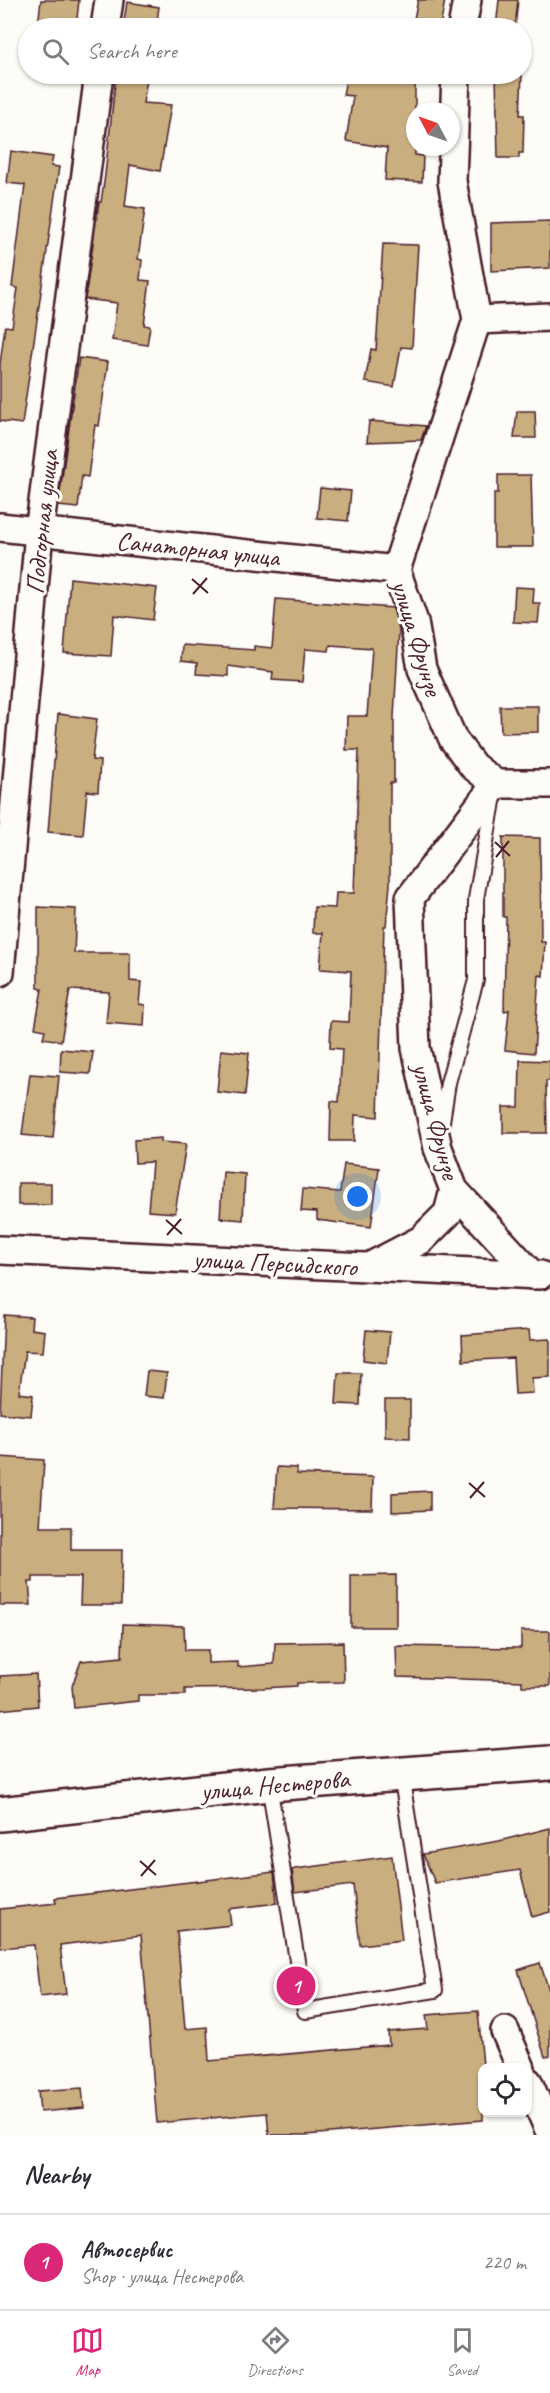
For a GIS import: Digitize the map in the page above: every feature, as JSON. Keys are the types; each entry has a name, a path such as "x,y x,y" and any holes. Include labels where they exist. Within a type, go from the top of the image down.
{"main road":[{"name":"улица Нестерова","path":"0,1814 269,1784 550,1763"}],"street":[{"path":"106,18 109,0"},
{"path":"464,18 467,0"},
{"name":"Подгорная улица","path":"0,972 39,532 98,84"},
{"name":"улица Фрунзе","path":"456,84 452,181 477,320 396,570 414,622 422,669 453,739 473,766 496,784 410,898 416,1048 438,1148 454,1190 541,1275"},
{"path":"477,320 550,317"},
{"name":"Санаторная улица","path":"0,527 396,570"},
{"path":"496,784 550,784"},
{"path":"369,1268 421,1240 448,1213 454,1190"},
{"name":"улица Персидского","path":"0,1250 541,1275"},
{"path":"505,2031 519,2063"},
{"path":"532,2091 550,2132"}],"lane":[{"path":"438,1148 448,1083 476,980 476,899 496,784"},
{"path":"269,1784 305,2011 435,1990 401,1774"}],"building":[{"path":"41,0 79,0 77,18 39,18"},
{"path":"418,0 445,0 442,18 414,18"},
{"path":"499,0 518,0 516,18 497,18"},
{"path":"127,2 159,7 157,18 125,18"},
{"path":"115,84 146,84 143,103 171,105 160,171 130,165 125,206 145,209 138,259 142,260 140,280 150,281 144,325 150,326 147,345 112,340 117,303 85,299 105,175"},
{"path":"345,84 415,84 415,102 406,102 406,156 423,156 422,182 385,180 387,148 346,141 353,96 343,95"},
{"path":"496,84 522,84 520,115 524,115 523,153 519,153 519,158 498,158"},
{"path":"11,151 53,157 51,166 59,167 22,424 0,421 0,364 5,326 12,327 18,288 12,287 25,185 7,183"},
{"path":"550,221 550,268 491,271 491,223"},
{"path":"383,244 418,245 412,348 401,347 394,387 365,382 371,349 376,350"},
{"path":"79,358 108,362 99,426 95,425 88,477 82,476 78,508 58,506"},
{"path":"517,411 535,411 536,438 514,438"},
{"path":"369,421 426,426 421,440 367,442"},
{"path":"498,475 531,475 533,547 494,547 494,493 498,493"},
{"path":"320,488 351,491 348,521 317,518"},
{"path":"70,578 157,588 153,620 114,615 111,656 64,653"},
{"path":"515,587 534,588 533,603 540,603 538,623 513,622"},
{"path":"276,599 393,608 399,630 394,717 394,783 390,783 390,885 386,926 384,926 378,1117 355,1115 354,1141 330,1141 331,1101 339,1102 342,1049 330,1048 331,1021 349,1022 351,971 320,969 323,933 313,933 314,907 335,908 336,893 354,893 359,750 346,750 347,716 367,716 372,648 330,645 329,651 305,649 302,682 272,680 273,672 228,666 228,676 196,674 197,663 181,661 182,645 254,650 254,646 272,648"},
{"path":"500,706 538,706 538,732 501,733"},
{"path":"58,714 97,719 92,760 100,761 98,792 87,791 83,835 48,832"},
{"path":"503,837 540,838 541,942 545,942 543,976 539,975 534,1053 505,1050 509,1010 504,1011 506,917 503,917"},
{"path":"38,907 76,909 74,953 130,953 130,981 141,982 139,1004 145,1005 144,1026 106,1023 109,992 70,990 61,1041 43,1038 45,1030 35,1028 42,989 38,988"},
{"path":"61,1049 93,1052 90,1074 60,1072"},
{"path":"221,1050 249,1053 245,1095 217,1092"},
{"path":"520,1060 550,1061 550,1081 546,1081 547,1133 503,1133 503,1107 519,1107"},
{"path":"30,1074 59,1076 53,1138 22,1135"},
{"path":"161,1138 161,1142 186,1144 175,1213 148,1211 152,1162 135,1163 134,1140"},
{"path":"344,1164 379,1168 371,1227 317,1220 317,1212 301,1211 303,1189 340,1192"},
{"path":"223,1172 245,1174 243,1220 220,1218"},
{"path":"18,1183 51,1183 51,1205 18,1205"},
{"path":"4,1315 32,1317 31,1329 45,1331 43,1352 25,1351 19,1393 33,1395 31,1416 0,1413"},
{"path":"366,1330 390,1332 387,1363 363,1360"},
{"path":"529,1330 530,1340 550,1339 550,1377 532,1378 533,1393 515,1394 513,1358 463,1361 462,1335"},
{"path":"147,1371 167,1373 164,1398 144,1396"},
{"path":"338,1373 361,1373 360,1405 336,1404"},
{"path":"385,1400 410,1400 410,1438 385,1437"},
{"path":"0,1457 44,1460 40,1527 71,1527 71,1550 122,1550 121,1605 80,1605 81,1577 33,1577 33,1582 29,1582 31,1605 0,1605"},
{"path":"277,1467 297,1468 297,1474 373,1477 372,1509 274,1508"},
{"path":"430,1491 430,1510 392,1512 392,1493"},
{"path":"396,1575 396,1627 351,1627 351,1576"},
{"path":"123,1624 184,1626 185,1650 208,1650 208,1663 238,1662 238,1667 274,1664 275,1643 343,1642 344,1682 297,1683 297,1686 263,1688 185,1689 185,1695 138,1695 138,1701 74,1708 72,1686 81,1661 122,1657"},
{"path":"521,1631 550,1631 550,1686 522,1686 522,1681 397,1677 396,1646 521,1648"},
{"path":"36,1674 38,1706 0,1710 0,1676"},
{"path":"550,1828 550,1912 532,1917 520,1870 435,1883 423,1854 499,1841"},
{"path":"392,1856 402,1940 360,1945 353,1885 295,1892 292,1870"},
{"path":"274,1872 277,1903 229,1909 231,1925 177,1931 185,2029 207,2027 209,2061 389,2045 388,2032 428,2029 426,2015 478,2011 483,2063 478,2063 478,2117 483,2117 483,2120 306,2135 269,2135 267,2113 157,2123 141,1935 60,1945 66,1994 40,1997 34,1945 0,1948 0,1909 56,1903 55,1898"},
{"path":"540,1963 550,1993 550,2056 545,2057 518,1970"},
{"path":"82,2088 84,2108 40,2112 38,2091"}],"place":[{"name":"Автосервис","path":"296,1986"}]}
